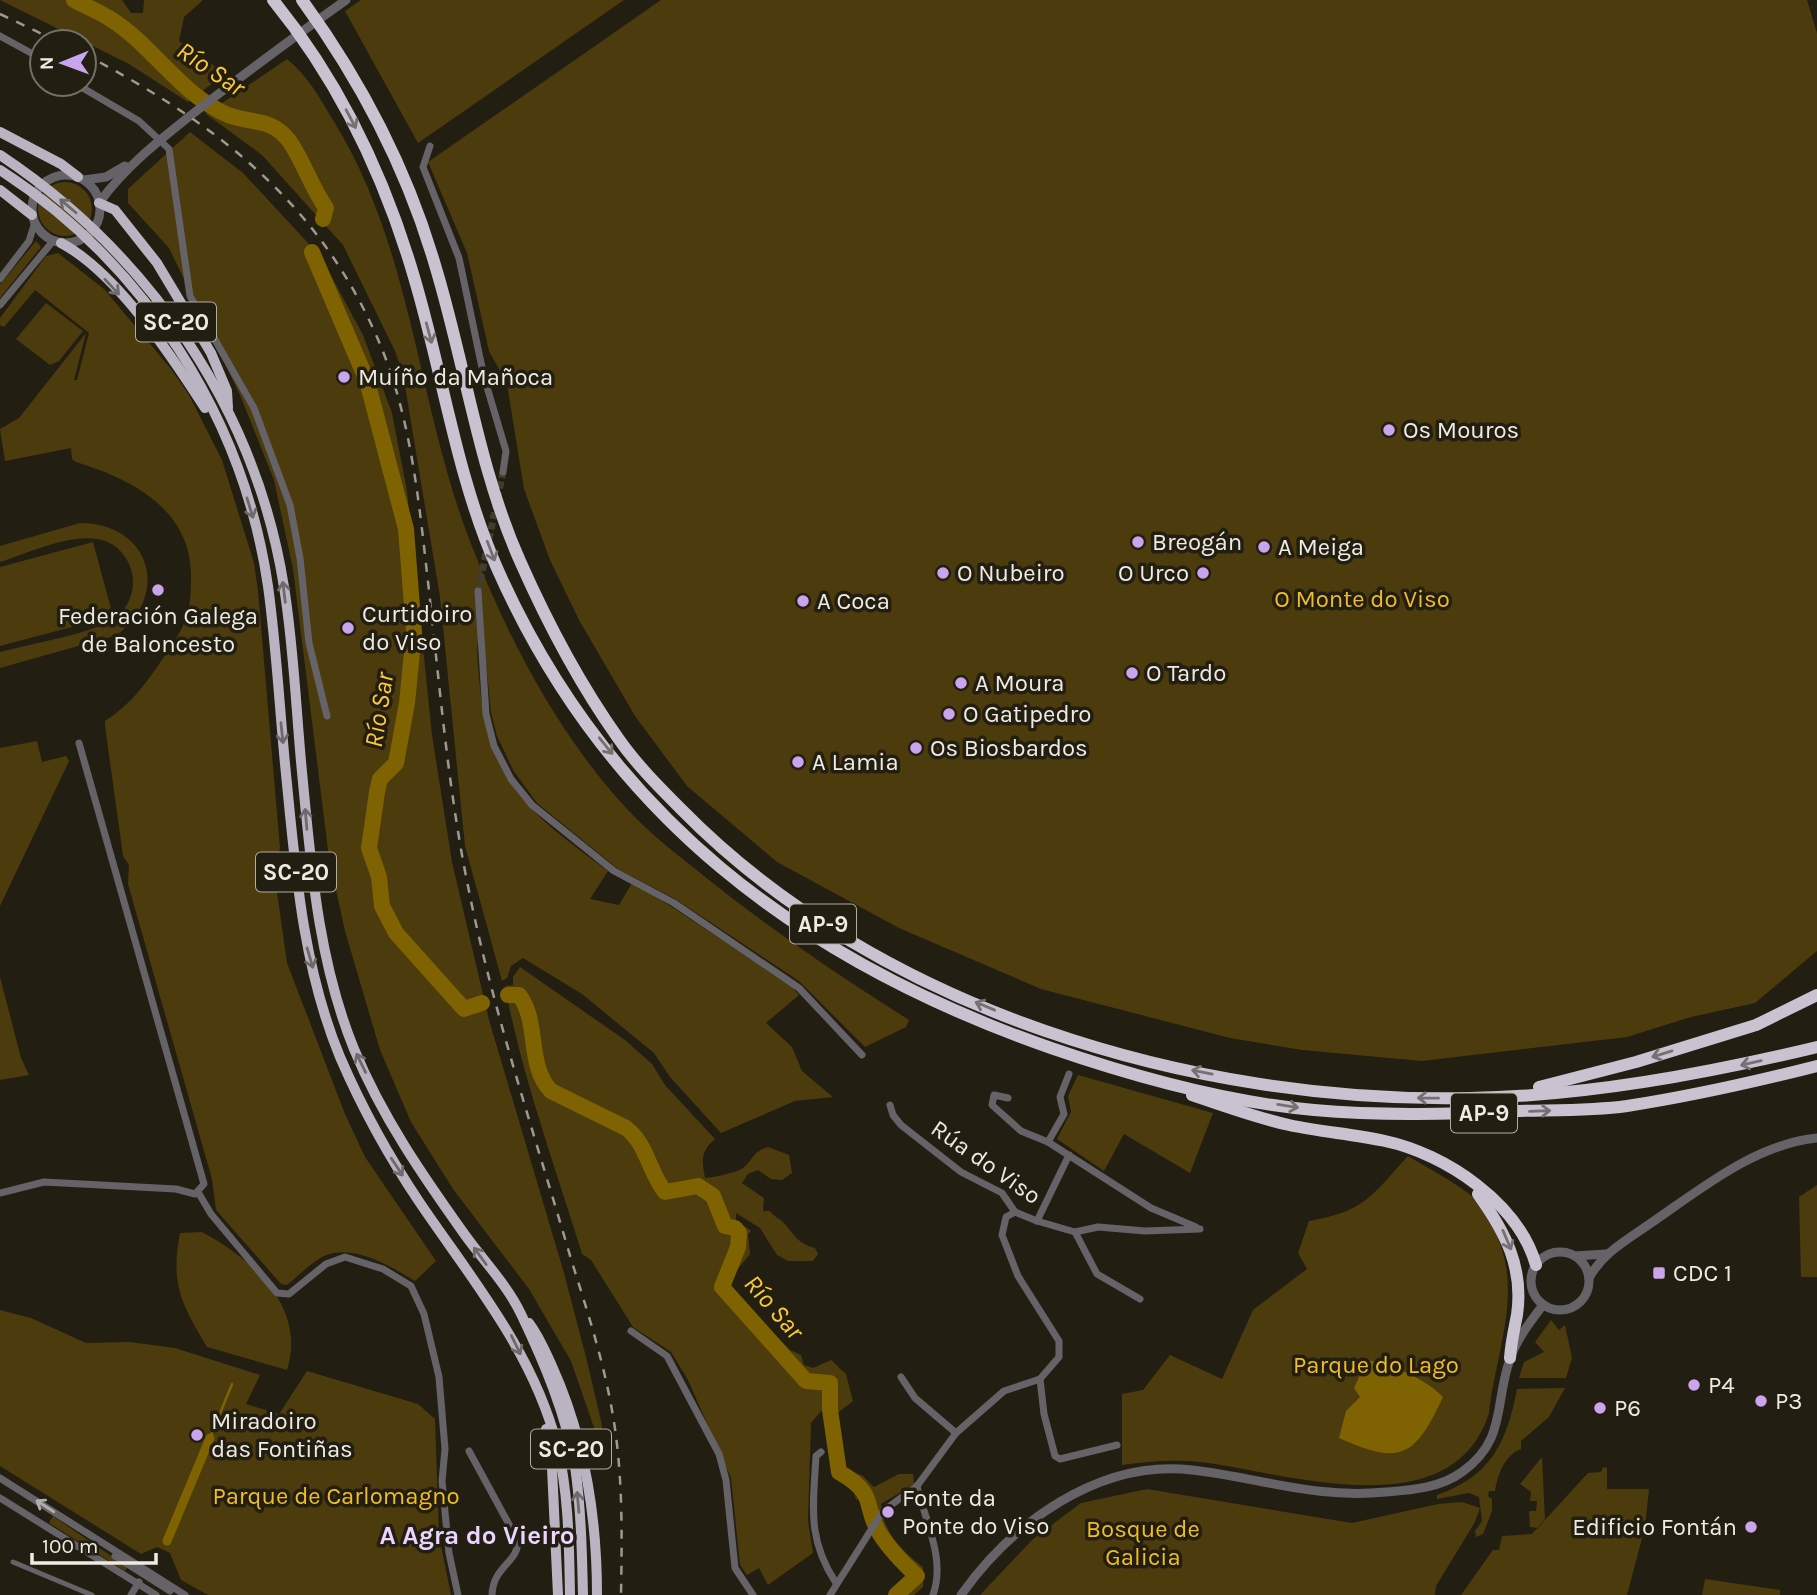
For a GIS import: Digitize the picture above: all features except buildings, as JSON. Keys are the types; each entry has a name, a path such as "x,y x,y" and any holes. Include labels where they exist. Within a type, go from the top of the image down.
{"highway":[{"name":"AP-9","path":"302,0 336,46 382,131 416,207 436,265 493,490 517,554 548,623 619,739 708,836 798,910 888,962 1007,1016 1085,1043 1182,1068 1324,1093 1399,1097 1500,1097 1664,1078 1817,1047"},
{"name":"AP-9","path":"277,5 317,60 353,121 378,174 414,274 450,424 472,501 496,565 529,634 565,696 646,796 696,847 753,896 836,951 883,977 1001,1030 1149,1080 1310,1110 1465,1113 1622,1107 1741,1085 1817,1066"},
{"path":"0,132 61,164 81,179"},
{"name":"SC-20","path":"0,155 71,207 110,244 170,314 195,350 228,411 256,478 274,536 285,588 310,861 323,947 353,1047 397,1137 520,1312 550,1382 566,1426 575,1466 583,1595"},
{"name":"SC-20","path":"0,170 100,250 158,317 181,350 228,443 252,512 268,584 295,866 307,951 339,1055 382,1145 512,1335 539,1392 556,1443 565,1489 570,1595"},
{"path":"0,190 34,219"},
{"path":"99,203 115,210 157,263 211,353 227,391 228,411"},
{"path":"57,242 100,274 139,315 228,443"},
{"path":"1500,1097 1636,1062 1756,1025 1817,995"},
{"path":"1149,1080 1289,1125 1387,1141 1427,1155 1502,1208 1522,1231 1536,1265"},
{"path":"1470,1183 1503,1228 1516,1265 1517,1314 1510,1358"},
{"path":"520,1312 540,1340 577,1430 589,1479 597,1592"},
{"path":"539,1392 552,1468 558,1595"}],"street":[{"path":"99,203 113,183 163,137 344,2"},
{"path":"0,36 28,51"},
{"path":"98,97 163,137 169,149 190,296 254,408 290,505 300,558 309,643 327,716"},
{"path":"429,146 424,167 458,258 484,377 506,452 503,472"},
{"path":"0,279 29,241 34,219 35,195 41,186 58,176 81,179 106,177 139,158"},
{"path":"34,219 46,237 57,242 72,243 92,232 98,222 99,203 96,192 81,179"},
{"path":"0,304 57,242"},
{"path":"478,591 485,714 510,779 533,805 614,871 674,903 789,980 814,1001 862,1055"},
{"path":"79,743 204,1184 198,1192"},
{"path":"1048,1142 1064,1114 1060,1097 1069,1074"},
{"path":"1008,1098 994,1095 992,1105 1021,1131 1069,1154 1037,1221"},
{"name":"Rúa do Viso","path":"890,1105 893,1115 901,1125 961,1172 1002,1193 1015,1212 1037,1221 1075,1232 1098,1227 1145,1231 1199,1229 1152,1208 1069,1154"},
{"path":"1608,1253 1575,1256 1558,1252 1549,1254 1536,1265 1531,1282 1532,1291 1543,1306 1552,1310 1572,1308 1586,1296 1589,1278 1608,1253 1721,1175 1772,1150 1817,1138"},
{"path":"0,1194 44,1182 198,1192"},
{"path":"198,1192 211,1214 276,1293 289,1294 326,1264 345,1257 383,1269 411,1286 424,1314 439,1377 445,1448 442,1481 449,1553 458,1595"},
{"path":"830,1595 887,1507 917,1486 956,1433 1004,1391 1040,1379 1052,1367 1061,1348 1059,1341 1018,1276 1002,1235 1006,1217 1015,1212"},
{"path":"1075,1232 1097,1275 1140,1299"},
{"path":"1575,1256 1586,1269 1589,1278"},
{"path":"961,1595 985,1566 1029,1524 1074,1493 1107,1479 1142,1471 1188,1469 1306,1492 1339,1494 1404,1491 1443,1483 1461,1473 1488,1444 1501,1413 1510,1358 1528,1324 1543,1306"},
{"path":"631,1331 667,1356 719,1454 726,1480 735,1568 754,1595"},
{"path":"901,1377 915,1398 956,1433"},
{"path":"1040,1379 1044,1414 1055,1456 1060,1459 1117,1445"},
{"path":"469,1451 510,1521 518,1541 515,1555 497,1572 492,1595"},
{"path":"821,1451 816,1456 812,1524 816,1547 836,1583"},
{"path":"0,1478 185,1595"},
{"path":"917,1486 938,1559 938,1580 933,1595"},
{"path":"0,1498 149,1588 177,1595"},
{"path":"93,1537 149,1588"},
{"path":"13,1562 92,1595"},
{"path":"131,1595 149,1588"},
{"path":"140,1595 149,1588"}],"green space":[{"path":"0,0 122,0 131,13 143,13 144,0 203,0 184,17 179,41 214,66 222,76 188,102 129,64 98,49 98,28 56,28"},
{"path":"361,0 624,0 418,143 345,11"},
{"name":"O Monte do Viso","path":"661,0 1807,0 1817,33 1817,951 1755,1003 1691,1017 1627,1037 1422,1061 1302,1050 1230,1038 1041,989 899,928 777,862 687,786 635,716 579,620 550,560 524,489 507,384 489,351 467,253 428,162"},
{"path":"287,59 301,72 318,95 360,170 381,222 398,276 454,496 473,549 520,653 558,719 603,781 655,836 779,933 909,1020 906,1027 865,1047 799,981 677,900 618,869 537,803 513,770 497,736 491,712 482,624 477,655 485,721 493,749 505,774 538,815 608,871 590,899 619,905 632,883 792,987 799,995 766,1023 792,1047 802,1071 833,1097 795,1101 721,1133 670,1077 654,1053 582,994 523,958 511,966 507,978 502,981 465,846 440,597 403,374 395,351 343,245 262,155 206,114"},
{"path":"190,132 243,173 321,257 363,335 392,413 407,491 432,735 452,862 489,1020 564,1273 587,1361 602,1425 600,1445 571,1361 529,1289 453,1189 411,1122 380,1050 345,931 329,858 293,569 274,480 240,395 169,248 128,203 128,189"},
{"path":"65,182 84,190 92,209 84,228 65,236 46,228 38,209 46,190"},
{"path":"36,241 41,247 0,298 0,285"},
{"path":"58,253 104,289 171,369 189,395 222,460 254,563 258,591 280,848 274,872 287,963 345,1114 365,1157 436,1261 415,1281 370,1258 346,1252 322,1257 287,1285 281,1284 216,1210 212,1179 128,884 129,865 123,856 105,726 105,721 127,703 146,682 182,627 190,597 188,550 180,531 168,514 153,500 117,477 76,462 72,459 71,448 5,461 0,429 19,418 86,333 74,380 77,380 89,333 35,290 4,327 0,325 0,318 46,256"},
{"path":"46,303 83,331 59,361 50,365 16,339"},
{"path":"80,523 104,526 123,535 137,547 145,563 148,581 144,600 134,618 117,635 0,668 0,652 75,634 103,624 118,616 128,603 133,582 130,566 114,545 100,540 83,538 66,541 0,562 0,546"},
{"path":"93,542 113,616 0,646 0,567"},
{"path":"37,741 42,762 66,756 69,761 0,906 0,748"},
{"path":"520,967 625,1040 652,1064 665,1085 715,1139 703,1157 705,1178 740,1170 762,1149 768,1147 789,1155 792,1173 782,1180 771,1179 758,1170 748,1174 742,1183 764,1198 763,1211 770,1211 800,1241 815,1248 818,1254 813,1261 788,1261 777,1255 760,1228 736,1213 736,1220 751,1231 748,1234 750,1254 737,1270 729,1273 727,1286 790,1350 801,1355 804,1365 813,1368 831,1360 846,1374 853,1401 835,1415 845,1468 863,1476 874,1487 899,1474 913,1474 914,1484 881,1504 889,1532 907,1554 923,1567 923,1587 914,1595 891,1595 912,1575 875,1533 866,1504 856,1499 850,1483 831,1467 824,1408 811,1423 808,1521 813,1553 768,1585 759,1568 747,1575 740,1565 731,1478 688,1380 671,1352 633,1327 591,1260 582,1254 530,1088 512,1020 505,986 513,985 513,977"},
{"path":"0,977 21,1058 29,1075 0,1080"},
{"path":"1078,1075 1213,1113 1190,1173 1124,1134 1104,1171 1057,1139 1071,1112 1068,1096"},
{"name":"Parque do Lago","path":"1408,1156 1474,1198 1499,1242 1506,1266 1506,1315 1489,1413 1470,1448 1442,1471 1407,1482 1367,1485 1325,1483 1197,1462 1165,1461 1122,1465 1122,1394 1143,1390 1170,1355 1222,1379 1253,1310 1307,1269 1298,1253 1309,1221 1356,1207 1375,1192"},
{"path":"1817,1185 1817,1277 1801,1277 1799,1197"},
{"path":"202,1232 239,1256 271,1288 282,1306 289,1326 291,1347 287,1370 207,1347 185,1306 176,1267 180,1233"},
{"name":"Parque de Carlomagno","path":"0,1310 31,1318 86,1343 130,1342 175,1348 260,1375 246,1404 279,1414 307,1371 418,1404 435,1419 439,1536 451,1595 208,1595 181,1580 170,1553 157,1547 141,1554 0,1466"},
{"path":"1551,1320 1559,1330 1565,1325 1572,1358 1566,1378 1519,1378 1524,1362 1544,1352 1535,1342"},
{"path":"1565,1388 1549,1417 1521,1441 1521,1449 1510,1456 1503,1466 1495,1491 1489,1491 1492,1511 1483,1534 1476,1537 1475,1531 1482,1521 1479,1497 1469,1493 1437,1499 1437,1495 1471,1478 1494,1454 1508,1425 1517,1389"},
{"path":"1542,1457 1545,1519 1537,1528 1530,1527 1529,1511 1536,1511 1537,1501 1530,1501 1531,1492 1520,1484"},
{"path":"1603,1467 1607,1468 1607,1489 1649,1489 1645,1527 1627,1595 1461,1595 1493,1550 1499,1550 1502,1536 1532,1534 1588,1473 1601,1472"},
{"name":"Bosque de Galicia","path":"1147,1489 1352,1523 1438,1504 1462,1502 1480,1508 1475,1522 1436,1586 1435,1595 980,1595 1033,1539 1081,1503"},
{"path":"53,1516 127,1567 125,1571 49,1523"},
{"path":"1705,1579 1780,1590 1780,1595 1702,1595"}],"shaded area":[{"path":"1367,1360 1408,1373 1443,1397 1424,1433 1404,1450 1392,1453 1377,1452 1339,1438 1346,1411 1360,1397 1354,1388"}],"waterway":[{"name":"Río Sar","path":"74,0 127,31 196,96 211,106 237,118 269,125 283,134 295,149 326,208 323,219"},
{"name":"Río Sar","path":"312,252 367,381 406,529 414,632 407,703 396,763 380,779 369,848 379,877 382,906 396,933 464,1009 482,1003"},
{"name":"Río Sar","path":"508,995 519,995 525,1006 538,1069 551,1091 626,1128 639,1142 665,1192 698,1186 713,1196 725,1226 735,1228 739,1233 738,1247 722,1287 806,1381 830,1383 830,1410 839,1472 852,1480 865,1494 874,1524 880,1534 917,1576 896,1595"},
{"path":"210,1438 232,1384"},
{"path":"167,1541 210,1438"}],"tunnel":[{"path":"478,591 503,472"}],"railway":[{"path":"0,14 30,28"},
{"path":"98,62 173,105 213,134 251,165 286,199 318,236 346,278 371,324 395,386 416,483 450,779 470,896 504,1033 595,1336 609,1396 620,1483 621,1595"}],"place":[{"name":"Muíño da Mañoca","path":"344,377"},
{"name":"Os Mouros","path":"1389,430"},
{"name":"Breogán","path":"1138,542"},
{"name":"A Meiga","path":"1264,547"},
{"name":"O Nubeiro","path":"943,573"},
{"name":"O Urco","path":"1203,573"},
{"name":"Federación Galega de Baloncesto","path":"158,590"},
{"name":"A Coca","path":"803,601"},
{"name":"Curtidoiro do Viso","path":"348,628"},
{"name":"O Tardo","path":"1132,673"},
{"name":"A Moura","path":"961,683"},
{"name":"O Gatipedro","path":"949,714"},
{"name":"Os Biosbardos","path":"916,748"},
{"name":"A Lamia","path":"798,762"},
{"name":"CDC 1","path":"1659,1273"},
{"name":"P4","path":"1694,1385"},
{"name":"P3","path":"1761,1401"},
{"name":"P6","path":"1600,1408"},
{"name":"Miradoiro das Fontiñas","path":"197,1435"},
{"name":"Fonte da Ponte do Viso","path":"888,1512"},
{"name":"Edificio Fontán","path":"1751,1527"}],"district":[{"name":"A Agra do Vieiro","path":"477,1535"}]}
